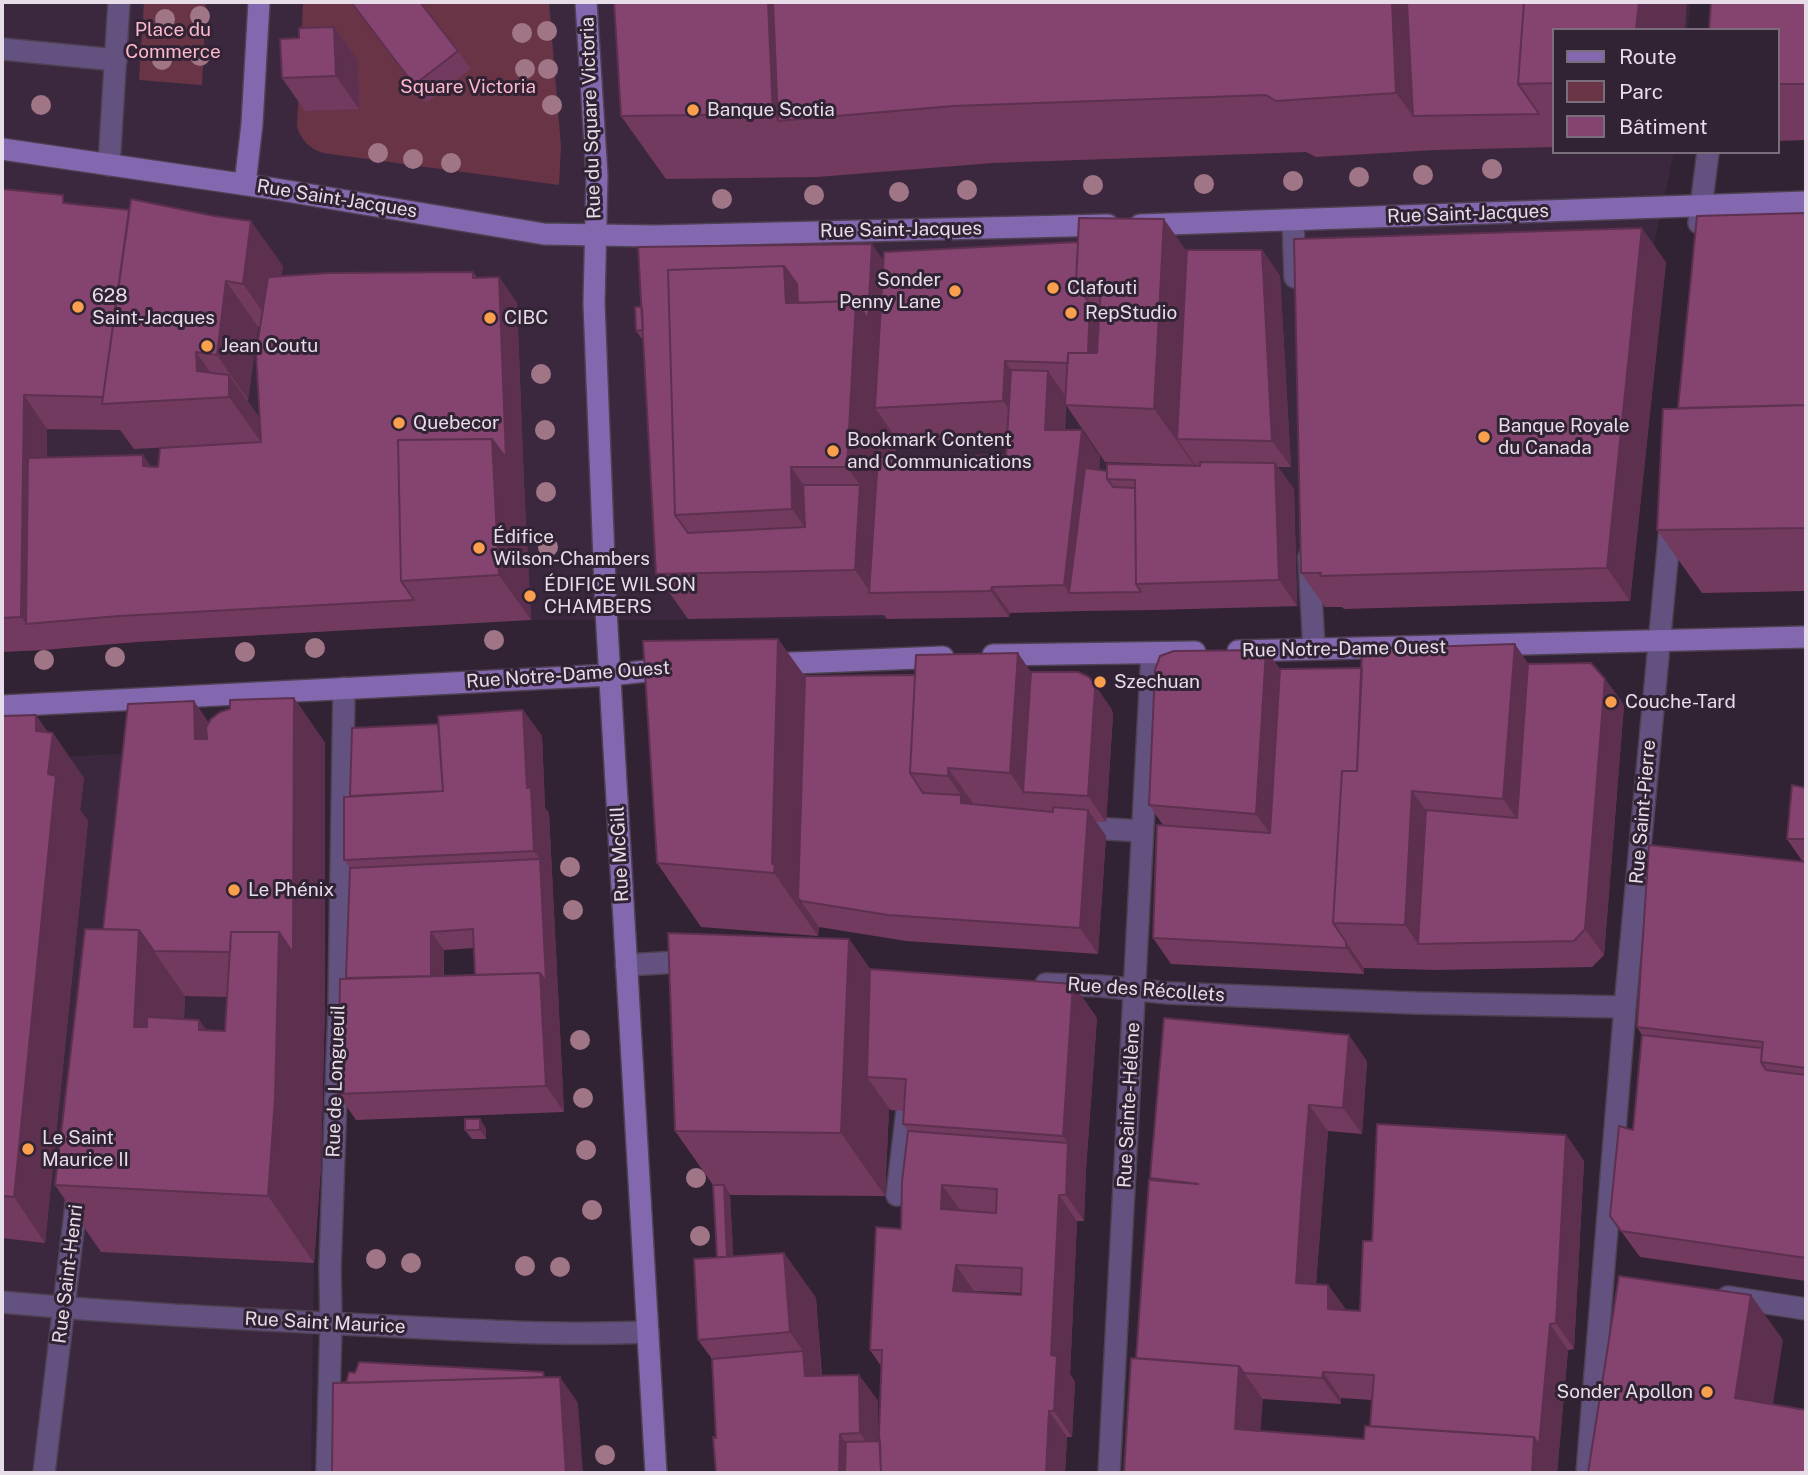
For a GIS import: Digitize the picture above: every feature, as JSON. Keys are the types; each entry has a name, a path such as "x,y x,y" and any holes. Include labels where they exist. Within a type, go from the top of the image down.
{"street":[{"path":"108,166 119,2"},
{"path":"245,184 252,124 259,2"},
{"name":"Rue du Square Victoria","path":"586,2 597,176 596,234"},
{"path":"2,49 116,60"},
{"name":"Rue Saint-Jacques","path":"2,149 245,184 544,234 654,236 1293,221 1806,202"},
{"path":"1697,242 1708,154"},
{"path":"1293,221 1296,292"},
{"name":"Rue McGill","path":"596,234 594,303 610,675 656,1473"},
{"name":"Rue Saint-Pierre","path":"1587,1473 1625,1007 1673,502"},
{"path":"1308,535 1314,649"},
{"name":"Rue Notre-Dame Ouest","path":"751,665 966,656 1806,637"},
{"name":"Rue Sainte-Hélène","path":"1109,1473 1152,653"},
{"name":"Rue Notre-Dame Ouest","path":"2,706 610,675 695,667"},
{"name":"Rue de Longueuil","path":"327,1473 344,688"},
{"path":"126,698 126,721"},
{"path":"1048,826 1142,831"},
{"path":"626,965 685,961 718,963"},
{"name":"Rue des Récollets","path":"1031,983 1182,993 1415,1003 1625,1007"},
{"path":"897,1195 907,1111"},
{"name":"Rue Saint-Henri","path":"44,1473 79,1172"},
{"path":"1601,1278 1625,1282"},
{"path":"1708,1294 1806,1309"},
{"name":"Rue Saint Maurice","path":"2,1302 63,1308 470,1331 599,1334 648,1332"}],"shaded area":[{"path":"2,2 1691,2 1688,28 1552,28 1552,154 1674,154 1651,257 1630,601 1082,611 937,619 531,620 2,652"},
{"path":"325,743 325,999 321,1165 314,1263 311,1473 2,1473 2,760"}],"green space":[{"name":"Place du Commerce","path":"144,2 206,2 202,85 139,80"},
{"name":"Square Victoria","path":"303,2 549,2 561,147 559,185 323,153 310,146 297,127"}],"building":[{"path":"351,2 420,2 458,51 414,85"},
{"path":"614,2 768,2 773,114 621,116"},
{"path":"773,2 1392,2 1396,93 1276,101 1266,95 953,106 778,121"},
{"path":"1407,2 1524,2 1518,84 1539,114 1413,116"},
{"path":"1524,2 1639,2 1636,28 1552,28 1552,83 1518,84"},
{"path":"1711,2 1806,2 1806,84 1780,84 1780,28 1709,28"},
{"path":"334,27 336,76 282,78 280,39 299,38 299,28"},
{"name":"628 Saint-Jacques","path":"2,189 63,195 63,203 129,210 103,397 24,395 21,617 2,618"},
{"path":"131,199 251,221 243,284 226,281 217,355 196,352 197,371 229,375 229,397 102,404"},
{"path":"1806,213 1806,405 1678,408 1697,216"},
{"path":"1079,218 1164,219 1154,409 1065,405 1068,353 1097,353 1101,285 1076,284"},
{"name":"Banque Royale du Canada","path":"1642,228 1607,568 1320,576 1321,573 1301,573 1294,239"},
{"path":"1078,242 1076,284 1090,304 1088,353 1068,353 1068,363 1005,361 1003,401 875,408 884,252"},
{"path":"872,244 868,319 856,301 798,303 797,284 784,266 668,270 675,515 688,533 805,527 803,485 860,485 855,570 656,574 638,247"},
{"path":"1187,250 1262,250 1272,441 1177,439"},
{"path":"784,266 786,303 856,301 847,467 791,467 792,509 675,515 668,270"},
{"path":"473,272 473,278 499,277 506,458 492,439 398,440 401,581 414,600 119,616 26,624 28,458 143,455 143,466 158,467 160,448 261,442 256,353 268,277 329,273"},
{"path":"635,307 642,307 643,330 636,331"},
{"path":"1011,370 1048,371 1045,430 1082,430 1064,585 992,587 991,591 869,593 878,457 1006,455"},
{"path":"1806,405 1806,528 1657,530 1663,409"},
{"path":"492,439 499,575 401,581 398,440"},
{"path":"1200,462 1275,463 1279,580 1136,584 1135,480 1107,479 1107,464 1200,466"},
{"path":"1085,468 1107,471 1107,479 1113,487 1135,488 1136,584 1141,592 1069,593"},
{"path":"778,639 772,864 775,864 774,873 657,863 643,641"},
{"path":"1515,644 1503,799 1412,791 1405,925 1333,923 1342,771 1357,771 1362,649"},
{"path":"1266,650 1256,814 1149,805 1155,670 1160,656 1174,651"},
{"path":"1018,653 1010,773 948,768 948,776 910,773 916,655"},
{"path":"1591,663 1605,679 1585,929 1574,941 1418,944 1426,810 1517,818 1528,664"},
{"path":"1362,668 1357,771 1342,771 1333,923 1346,942 1346,948 1153,938 1157,825 1270,833 1280,669"},
{"path":"1031,672 1078,672 1093,682 1095,689 1088,796 1023,792"},
{"path":"915,675 910,773 923,793 961,795 961,803 1053,812 1053,807 1088,810 1080,928 888,915 801,901 798,898 805,676"},
{"name":"Le Phénix","path":"294,698 293,953 279,932 231,932 230,952 154,951 139,930 103,929 128,704 194,701 195,739 207,739 206,727 220,712 230,709 230,700"},
{"path":"523,710 534,851 344,860 344,797 443,791 438,716"},
{"path":"36,715 36,731 53,733 48,774 56,776 14,1197 2,1196 2,716"},
{"path":"438,724 443,791 350,796 352,728"},
{"path":"1792,785 1806,788 1806,839 1787,839"},
{"path":"1649,845 1806,862 1806,1068 1761,1062 1763,1042 1637,1027"},
{"path":"540,859 546,981 540,973 475,975 473,929 431,932 431,976 346,978 350,868"},
{"path":"85,929 139,930 134,1027 147,1027 147,1017 199,1020 199,1030 225,1031 231,932 279,932 275,1099 268,1196 55,1185"},
{"path":"668,933 849,939 841,1133 675,1131"},
{"path":"870,969 1073,984 1063,1136 903,1124 906,1079 867,1077"},
{"path":"540,973 546,1086 338,1094 340,979"},
{"path":"1164,1018 1349,1035 1343,1108 1309,1105 1302,1192 1296,1283 1328,1285 1328,1309 1360,1311 1363,1241 1372,1241 1377,1124 1566,1135 1556,1323 1550,1324 1539,1445 1534,1437 1370,1426 1374,1375 1323,1372 1322,1378 1244,1373 1239,1366 1136,1358 1149,1180 1198,1184 1150,1178"},
{"path":"1642,1035 1762,1048 1761,1062 1766,1070 1806,1075 1806,1258 1621,1231 1610,1216 1619,1126 1633,1130"},
{"path":"465,1119 480,1119 480,1130 465,1130"},
{"path":"908,1131 1068,1143 1066,1195 1059,1195 1051,1355 1057,1356 1054,1411 1049,1411 1046,1473 881,1473 879,1433 882,1350 870,1350 876,1227 901,1229 902,1182","holes":["942,1185 997,1189 996,1213 941,1209","956,1265 1022,1268 1021,1295 953,1291"]},
{"path":"713,1185 724,1185 727,1257 717,1257"},
{"path":"784,1253 790,1332 698,1340 694,1259"},
{"path":"1619,1276 1751,1295 1735,1398 1806,1410 1806,1473 1588,1473"},
{"path":"803,1351 805,1376 859,1375 860,1433 840,1434 839,1473 716,1473 712,1359"},
{"path":"1131,1358 1239,1366 1235,1429 1364,1439 1365,1426 1534,1437 1532,1473 1124,1473"},
{"path":"359,1362 543,1372 544,1377 346,1383 349,1372 355,1373"},
{"path":"560,1377 566,1473 332,1473 333,1383"},
{"path":"880,1441 881,1473 845,1473 846,1442"}],"place":[{"name":"Banque Scotia","path":"693,110"},
{"name":"Clafouti","path":"1053,288"},
{"name":"Sonder Penny Lane","path":"955,291"},
{"name":"628 Saint-Jacques","path":"78,307"},
{"name":"RepStudio","path":"1071,313"},
{"name":"CIBC","path":"490,318"},
{"name":"Jean Coutu","path":"207,346"},
{"name":"Quebecor","path":"399,423"},
{"name":"Banque Royale du Canada","path":"1484,437"},
{"name":"Bookmark Content and Communications","path":"833,451"},
{"name":"Édifice Wilson-Chambers","path":"479,548"},
{"name":"ÉDIFICE WILSON CHAMBERS","path":"530,596"},
{"name":"Szechuan","path":"1100,682"},
{"name":"Couche-Tard","path":"1611,702"},
{"name":"Le Phénix","path":"234,890"},
{"name":"Le Saint Maurice II","path":"28,1149"},
{"name":"Sonder Apollon","path":"1707,1392"}]}
